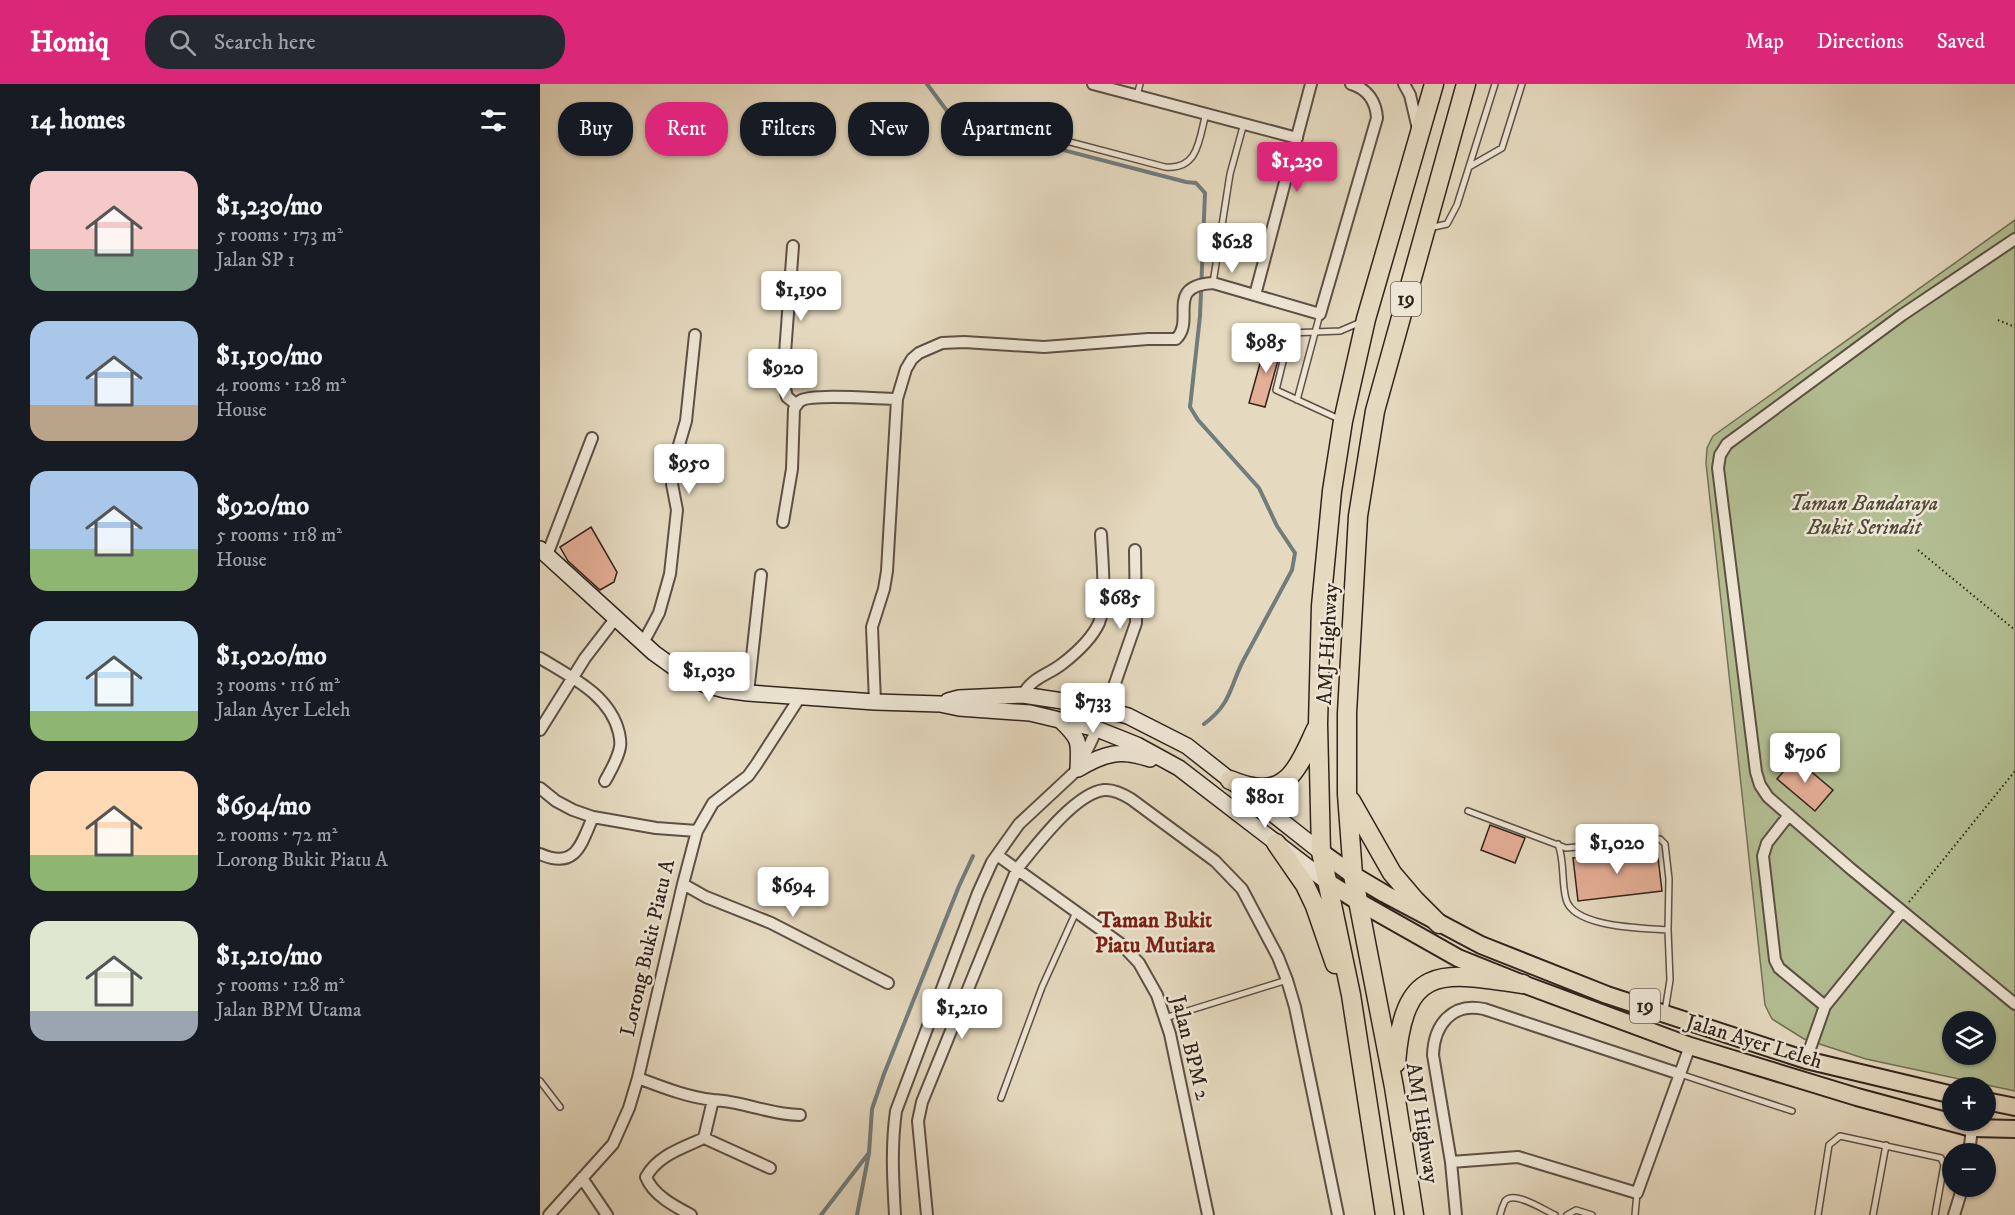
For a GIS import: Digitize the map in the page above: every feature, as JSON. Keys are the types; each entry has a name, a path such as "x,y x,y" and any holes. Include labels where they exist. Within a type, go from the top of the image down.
{"highway":[{"name":"AMJ Highway","path":"1385,1215 1351,995 1321,852 1318,724 1321,606 1332,491 1343,421 1366,319 1434,84"},
{"name":"AMJ Highway","path":"1414,1215 1394,1087 1353,875 1347,794 1347,712 1351,623 1358,516 1376,411 1466,84"},
{"path":"1230,780 1255,788 1279,785 1289,778 1299,764 1318,724"},
{"path":"1347,794 1392,873 1439,924"},
{"path":"1276,843 1305,885 1335,965 1351,995"},
{"path":"1394,1087 1401,1022 1409,1003 1425,985 1436,979 1458,976 1523,984"}],"main road":[{"path":"543,552 643,643 686,676 706,685 748,693 940,704 959,708 1030,713 1097,729 1137,745 1179,768 1326,881"},
{"path":"940,704 959,698 1023,695 1106,709 1128,716 1187,746 1321,852"},
{"path":"1055,699 1089,715 1095,721 1097,729"},
{"path":"1059,719 1075,734 1079,744 1078,769 1105,755 1122,753 1179,768"},
{"path":"1097,729 1112,723 1119,723 1159,731"},
{"name":"Jalan Ayer Leleh","path":"1321,852 1353,875 1439,924 1481,945 1607,995 1806,1060 1942,1094"},
{"name":"Jalan Ayer Leleh","path":"1326,881 1458,958 1523,984 1690,1046 1857,1097 1942,1117"},
{"path":"1641,1005 1690,1028 1693,1038 1690,1046"},
{"path":"1806,1060 1804,1069 1810,1079 1857,1097"},
{"path":"1996,1103 2015,1107"},
{"name":"Jalan Ayer Leleh","path":"1996,1127 2015,1129"}],"street":[{"path":"1093,84 1298,138"},
{"path":"1256,295 1311,84"},
{"path":"875,702 872,627 887,571 897,399 906,369 912,359 928,347 942,343 964,342 1044,347 1176,339 1181,332 1184,300 1191,288 1204,284 1256,295 1320,314 1377,118 1376,106 1369,94 1351,84"},
{"path":"1404,84 1410,95 1419,136"},
{"path":"2015,239 1902,315 1727,444 1720,455 1718,468 1756,772 1760,785 1768,797 2015,1004"},
{"path":"793,246 783,381 787,397 796,405"},
{"path":"643,643 659,613 670,574 677,510 672,484 674,462 686,421 695,335"},
{"path":"783,522 792,469 796,405 804,400 831,397 897,399"},
{"path":"543,552 592,438"},
{"path":"1023,695 1033,681 1062,664 1095,631 1100,620 1102,604 1101,534"},
{"path":"1106,709 1136,623 1135,550"},
{"path":"748,693 761,575"},
{"path":"540,730 593,646 615,619"},
{"path":"540,658 573,678 610,709 621,744 614,765 605,781"},
{"name":"Lorong Bukit Piatu A","path":"549,1215 613,1144 629,1108 638,1078 682,884 697,831 713,803 748,776 800,697"},
{"path":"895,1215 891,1162 896,1112 978,893 997,855 1019,824 1078,769 1097,729"},
{"path":"540,788 556,801 593,817 656,828 697,831"},
{"path":"927,1215 918,1121 921,1102 1017,869 1040,839 1082,799 1105,790 1118,792 1131,799 1215,861 1242,889 1278,957 1287,980 1298,1019 1338,1215"},
{"path":"1789,815 1767,843 1763,856 1775,960 1779,968 1825,1006"},
{"path":"540,854 556,859 565,859 573,855 579,848 593,817"},
{"name":"Jalan BPM 2","path":"997,855 1121,944 1139,963 1157,995 1170,1034 1208,1215"},
{"path":"682,884 706,897 771,923 888,983"},
{"path":"1806,1060 1825,1006 1902,911"},
{"path":"1456,1215 1451,1162 1433,1055 1433,1043 1443,1023 1451,1014 1462,1008 1484,1009 1680,1074"},
{"path":"1451,1162 1518,1157 1637,1193 1690,1046"},
{"path":"638,1078 700,1098 744,1104 784,1115 800,1115"},
{"path":"704,1138 713,1100"},
{"path":"704,1138 770,1168"},
{"path":"691,1215 676,1207 650,1186 646,1177 651,1168 660,1160 704,1138"},
{"path":"582,1178 607,1215"},
{"path":"1954,1215 1960,1197"}],"lane":[{"path":"1137,95 1140,84"},
{"path":"1425,230 1447,224 1457,205 1495,84"},
{"path":"1469,167 1502,148 1522,84"},
{"path":"1073,143 1176,168 1191,160 1196,151 1206,113"},
{"path":"1204,284 1244,123"},
{"path":"1297,400 1320,314"},
{"path":"1343,421 1276,390 1290,333 1340,331 1366,319"},
{"path":"1468,811 1566,848 1660,839 1665,844 1669,879 1670,980 1665,1013"},
{"path":"1558,844 1562,856 1566,901 1571,909 1580,915 1606,924 1668,930"},
{"path":"1001,1098 1042,987 1076,912"},
{"path":"1165,1018 1287,980"},
{"path":"1680,1074 1792,1111"},
{"path":"540,1081 560,1107"},
{"path":"1818,1215 1829,1145 1840,1136 1941,1158 1944,1165 1935,1215"},
{"path":"1874,1215 1886,1145"},
{"path":"1635,1215 1637,1193"},
{"path":"1500,1215 1506,1200 1518,1197 1555,1215"},
{"path":"1566,1215 1576,1210 1592,1215"}],"path":[{"path":"1998,320 2015,327"},
{"path":"1918,550 2015,630"},
{"path":"1902,911 2015,771"}],"green space":[{"name":"Taman Bandaraya Bukit Serindit","path":"2015,220 2015,1091 1996,1087 1996,1077 1950,1077 1866,1059 1804,1039 1772,1019 1765,1005 1706,463 1707,448 1713,436"}],"building":[{"path":"1266,342 1282,346 1265,407 1249,403"},
{"path":"591,527 617,572 614,582 600,590 568,561 560,547"},
{"path":"1795,758 1833,790 1815,811 1777,779"},
{"path":"1490,825 1525,838 1515,863 1481,850"},
{"path":"1657,849 1662,891 1578,901 1573,858"}],"waterway":[{"path":"927,84 953,119 971,126 1196,183 1205,193 1200,316 1190,407 1198,420 1259,488 1277,526 1295,553 1292,570 1243,661 1225,703 1204,724"},
{"path":"857,1215 869,1153 872,1109 959,886 973,856"},
{"path":"821,1215 868,1154"}],"district":[{"name":"Taman Bukit Piatu Mutiara","path":"1155,932"}]}
